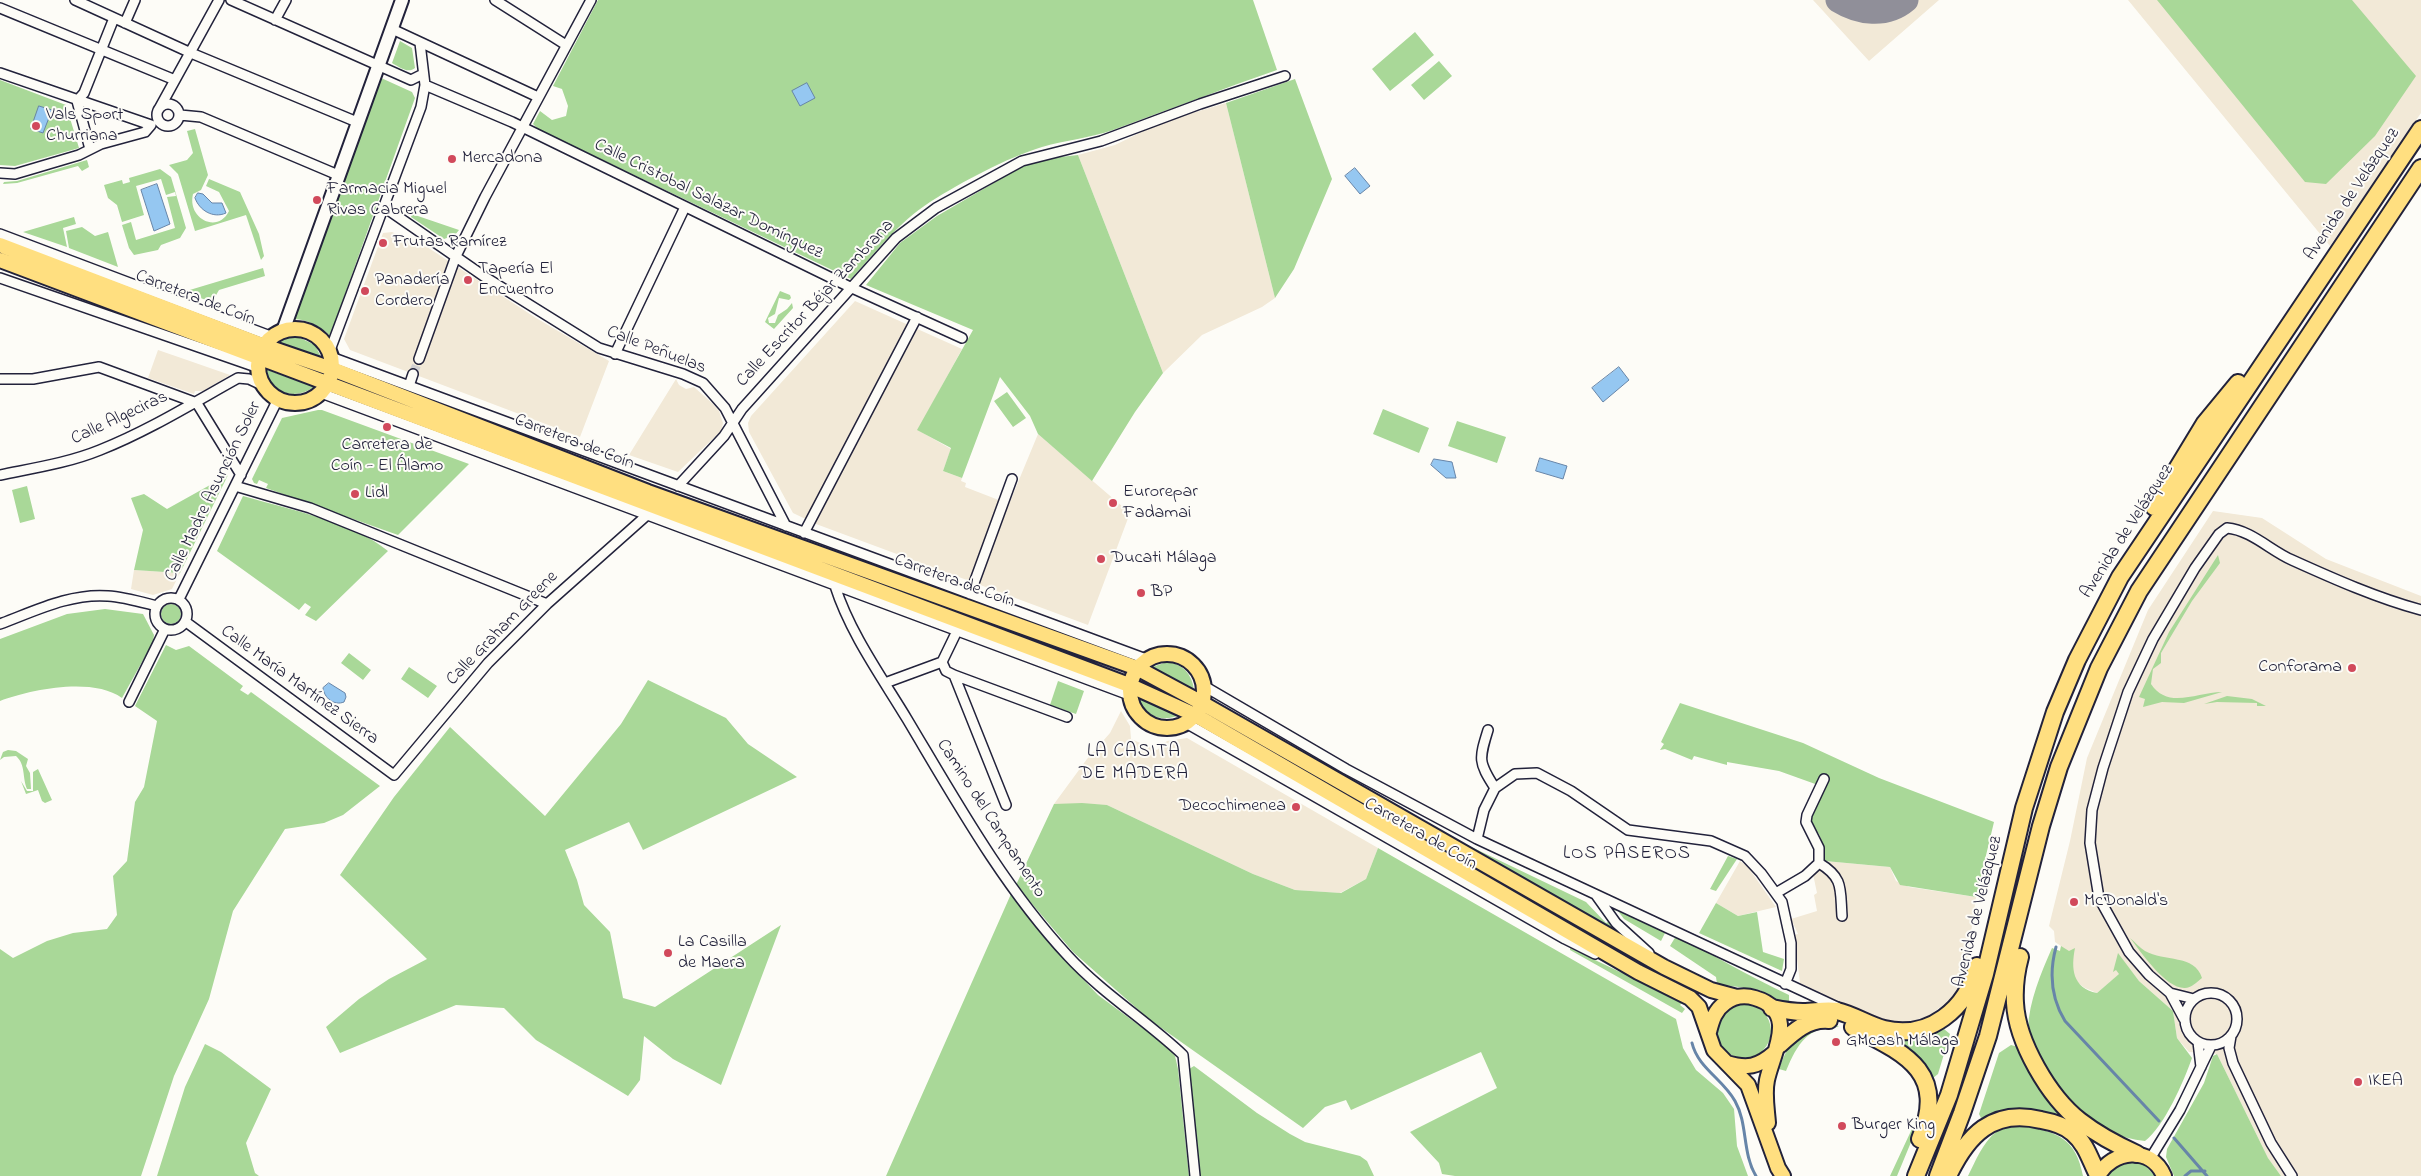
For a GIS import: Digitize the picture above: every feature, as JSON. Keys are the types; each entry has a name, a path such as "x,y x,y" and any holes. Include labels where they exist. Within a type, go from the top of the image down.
{"highway":[{"name":"Avenida de Velázquez","path":"1916,1176 1949,1095 1986,974 2027,799 2055,712 2077,660 2120,577 2421,129"},
{"path":"1938,1176 1988,1036 2041,826 2050,802 2059,767 2095,677 2139,591 2421,168"},
{"path":"2050,802 2049,828 2016,973 2015,1003 2018,1023 2034,1061 2045,1081 2061,1102 2079,1120 2100,1135 2143,1156"},
{"path":"1772,1008 1804,1012 1823,1009 1857,1017 1883,1029 1904,1032 1924,1029 1943,1020 1962,1001 1974,979 1995,890 2011,863"},
{"path":"1776,1049 1796,1029 1810,1022 1822,1019 1834,1020 1856,1028 1898,1050 1908,1058 1921,1072 1929,1098 1929,1113 1923,1133 1905,1176"},
{"path":"1948,1176 1957,1157 1970,1139 1981,1129 1997,1121 2015,1117 2035,1118 2055,1123 2071,1131 2090,1155 2098,1176"}],"main road":[{"name":"Carretera de Coín","path":"0,245 268,348 331,359 648,492 1141,664"},
{"path":"0,260 268,348 325,388 1129,690 1190,719 1638,972 1690,998 1704,1016 1714,1050 1748,1085 1783,1176"},
{"path":"296,330 314,335 321,340 331,359 325,388 311,400 300,403 278,399 264,386 268,348 296,330"},
{"path":"1165,653 1179,655 1195,667 1200,673 1204,686 1202,703 1190,719 1174,728 1162,728 1150,724 1140,717 1133,707 1129,690 1141,664 1165,653"},
{"path":"1141,664 1202,703 1664,967 1711,990 1736,997 1752,997 1772,1008 1779,1021 1781,1034 1766,1094 1770,1146"},
{"path":"1709,1032 1712,1019 1719,1008 1736,997"},
{"path":"1727,1062 1750,1067 1762,1063 1776,1049"},
{"path":"2098,1176 2103,1167 2118,1156 2143,1156 2157,1165 2164,1176"}],"street":[{"path":"75,0 191,53 357,122"},
{"path":"125,23 135,0"},
{"path":"0,173 15,174 101,144 145,132 156,124 159,109 219,0"},
{"path":"231,0 410,80 423,74"},
{"path":"275,20 286,0"},
{"path":"268,348 338,176 402,0"},
{"path":"495,0 566,45"},
{"path":"419,359 456,256 522,127 591,0"},
{"path":"0,8 175,80"},
{"path":"77,101 84,93 114,18"},
{"path":"392,30 538,97"},
{"path":"331,359 421,107 425,85 420,43"},
{"path":"0,73 77,101 87,102 156,124 171,126 178,122 179,110 173,105 165,105 159,109"},
{"name":"Calle Escritor Béjar Zambrana","path":"678,486 724,436 742,409 896,238 928,214 1022,161 1100,141 1200,104 1285,76"},
{"name":"Calle Cristobal Salazar Domínguez","path":"425,85 522,127 852,288 962,338"},
{"path":"77,101 90,149"},
{"path":"180,115 201,117 338,176"},
{"name":"Calle Peñuelas","path":"384,207 485,277 599,348 683,374 703,383 719,400 786,526"},
{"path":"615,354 686,207"},
{"name":"Carretera de Coín","path":"0,234 268,348"},
{"name":"Carretera de Coín","path":"0,278 268,348"},
{"path":"804,532 917,317"},
{"name":"Carretera de Coín","path":"331,359 409,386 970,594 1141,664"},
{"name":"Calle Algeciras","path":"0,379 33,379 99,367 194,402"},
{"path":"409,386 413,374"},
{"name":"Calle Algeciras","path":"0,475 62,463 98,451 238,378 249,379 264,386"},
{"path":"325,388 646,516 957,631 1129,690"},
{"name":"Calle Madre Asunción Soler","path":"179,599 278,399"},
{"path":"194,402 198,405 241,475"},
{"path":"970,594 1012,479"},
{"path":"235,486 310,508 547,604"},
{"name":"Calle Graham Greene","path":"394,775 488,663 547,604 646,516"},
{"path":"2201,1067 2198,1042 2187,1029 2185,1020 2170,993 2149,975 2129,952 2099,898 2090,843 2092,810 2103,768 2128,692 2153,640 2195,568 2215,539 2227,528 2233,528 2290,560 2398,604 2421,610"},
{"name":"Camino del Campamento","path":"835,586 841,606 886,683 970,824 1016,893 1068,956 1107,994 1162,1036 1183,1055 1195,1176"},
{"path":"0,624 67,599 88,596 108,596 157,606"},
{"path":"164,599 179,599 188,612 186,622 179,628 165,629 157,622 155,611 157,606 164,599"},
{"name":"Calle María Martínez Sierra","path":"186,622 394,775"},
{"path":"129,702 165,629"},
{"path":"886,683 942,662 957,631"},
{"path":"942,662 946,671 954,675 1067,717"},
{"path":"954,675 1006,805"},
{"name":"Carretera de Coín","path":"1204,686 1346,769 1477,839 1785,984 1818,997 1857,1017"},
{"path":"1488,730 1480,755 1484,771 1495,788"},
{"path":"1477,839 1484,810 1495,788 1515,774 1537,773 1571,791 1628,830 1711,841 1744,856 1782,902 1791,943 1791,970 1785,984"},
{"path":"1776,893 1805,876 1818,863 1819,848 1806,822 1807,815 1824,779"},
{"path":"1818,863 1829,869 1840,883 1842,916"},
{"name":"Carretera de Coín","path":"1596,895 1616,923 1664,967"},
{"path":"2185,1020 2189,1005 2194,999 2209,992 2217,993 2231,1002 2238,1017 2229,1048 2233,1063 2271,1143 2292,1176"},
{"path":"2170,993 2194,999"},
{"path":"2143,1156 2180,1110 2214,1045 2231,1036"},
{"path":"2198,1042 2214,1045 2233,1063"}],"shaded area":[{"path":"1813,0 1939,0 1869,61"},
{"path":"2128,0 2421,0 2421,113 2330,246"},
{"path":"1226,103 1275,298 1262,307 1202,335 1163,373 1078,155 1115,145 1162,122"},
{"path":"392,232 427,247 536,318 609,361 580,437 350,350 344,339 383,233"},
{"path":"855,301 962,349 918,430 951,449 943,471 962,478 961,481 966,483 965,487 1009,504 1038,434 1130,513 1088,625 816,524 793,513 749,432 748,423 751,416"},
{"path":"158,350 230,375 203,391 195,391 194,394 148,378"},
{"path":"676,379 679,385 686,389 694,387 712,403 719,411 723,423 721,431 678,472 629,455"},
{"path":"2213,511 2262,518 2326,559 2421,596 2421,1176 2281,1176 2268,1158 2217,1054 2189,1052 2177,1038 2173,1011 2139,981 2128,967 2097,993 2078,983 2060,951 2061,946 2055,942 2054,931 2049,926 2070,841 2087,758 2148,610"},
{"path":"134,570 180,573 172,589 153,595 131,589"},
{"path":"1121,711 1130,726 1131,739 1157,750 1167,741 1187,738 1378,848 1366,879 1340,893 1295,890 1253,874 1107,805 1054,804 1087,759 1110,733"},
{"path":"1740,861 1748,867 1776,907 1738,916 1716,903"},
{"path":"1825,861 1890,867 1896,881 1909,887 1976,897 1965,975 1951,999 1934,1012 1935,1014 1906,1023 1877,1020 1800,983 1794,935 1798,934 1791,919 1817,911 1814,895 1817,893 1813,874"}],"green space":[{"path":"598,0 1253,0 1277,70 1113,130 1028,152 984,171 919,210 888,238 851,279 538,129 533,124 540,111 552,120 566,116 568,106 562,89 553,86"},
{"path":"2157,0 2352,0 2416,76 2375,136 2326,184 2305,182"},
{"path":"1415,32 1434,55 1390,91 1372,69"},
{"path":"400,41 412,48 415,68 412,70 403,69 392,63"},
{"path":"1439,61 1452,76 1424,100 1411,85"},
{"path":"379,77 412,92 415,98 330,336 312,323 291,319"},
{"path":"1295,79 1332,179 1294,269 1275,298 1226,103"},
{"name":"Vals Sport Churriana","path":"0,80 66,105 79,148 15,166 0,165"},
{"path":"195,129 208,175 201,190 193,194 192,203 195,210 199,216 211,222 218,222 229,211 219,192 206,186 209,179 240,192 259,234 264,256 261,260 246,215 195,231 178,174 169,165 187,160 193,153 187,131"},
{"path":"1078,155 1163,373 1135,412 1092,481 1038,434 1030,416 1000,377 962,478 943,471 951,448 917,430 973,330 866,285 900,243 937,216 1023,166 1052,158"},
{"path":"87,160 89,167 82,171 78,166 17,183 3,184 4,182 17,181"},
{"path":"160,169 171,177 186,228 180,238 161,245 158,250 134,255 129,248 122,225 131,222 136,240 175,228 167,197 176,196 175,192 166,195 161,179 136,186 144,215 122,222 117,205 108,198 104,185 122,180 123,184 130,182 129,178"},
{"path":"412,214 459,230 455,235 444,239 411,217"},
{"path":"74,217 76,224 63,228 67,247 23,232"},
{"path":"82,227 95,236 108,232 118,267 69,248 66,231"},
{"path":"263,268 265,276 219,290 212,302 183,292"},
{"path":"780,291 790,295 791,298 789,300 779,298 775,314 768,318 769,323 775,323 778,315 792,303 793,308 774,329 765,322"},
{"path":"296,336 315,345 323,361 276,344"},
{"path":"265,369 314,387 299,393 291,394 284,392 272,384"},
{"path":"1007,392 1026,418 1013,427 994,401"},
{"path":"1383,409 1429,428 1419,453 1373,434"},
{"path":"318,410 469,464 398,535 266,488 268,484 259,480 257,484 254,483 252,479 282,418"},
{"path":"1457,421 1506,437 1497,463 1448,446"},
{"path":"228,475 180,573 134,570 143,530 131,498 144,494 167,509"},
{"path":"27,486 35,519 20,523 12,490"},
{"path":"243,496 339,524 374,541 388,551 316,621 305,615 311,607 305,603 299,610 217,551"},
{"path":"2218,555 2220,563 2192,601 2161,653 2161,663 2153,669 2151,684 2158,692 2174,698 2222,692 2184,703 2162,702 2143,707 2145,699 2139,697 2169,632"},
{"path":"171,604 178,607 181,614 178,621 171,624 164,621 161,614 164,607"},
{"path":"105,609 143,614 154,635 153,642 122,698 95,688 62,687 45,689 0,701 0,639 67,614"},
{"path":"166,645 176,650 189,646 243,686 240,690 248,695 251,692 380,786 343,815 324,823 285,829 233,911 209,999 174,1076 141,1176 0,1176 0,949 13,958 47,941 73,933 107,929 117,915 113,876 127,861 135,802 144,787 157,721 135,706"},
{"path":"349,653 371,670 363,680 341,663"},
{"path":"1167,662 1178,665 1186,671 1191,679 1194,690 1149,668"},
{"path":"409,667 437,686 428,698 401,679"},
{"path":"648,680 726,718 748,744 797,777 643,850 629,822 565,850 577,880 584,905 610,932 623,998 655,1007 781,925 721,1085 673,1059 644,1036 640,1080 628,1096 536,1040 504,1008 456,1005 340,1053 326,1027 359,999 389,979 427,959 340,875 394,797 450,727 545,816 621,724"},
{"path":"1058,681 1084,691 1076,714 1050,705"},
{"path":"1137,691 1181,714 1166,718 1159,718 1153,715 1142,706"},
{"path":"2227,696 2252,699 2266,706 2257,706 2257,703 2217,702 2204,704"},
{"path":"1680,703 1803,743 1879,778 1994,822 1976,897 1900,885 1890,867 1825,861 1825,850 1819,834 1813,828 1810,819 1818,785 1779,771 1727,762 1727,765 1694,756 1692,760 1665,749 1660,750 1664,744 1661,742"},
{"path":"8,750 16,751 28,759 26,766 30,773 31,789 27,789 23,767 16,756 4,757 0,760 3,752"},
{"path":"38,769 52,800 45,803 42,801 38,790 26,794 21,781 27,791 33,791 33,772"},
{"path":"1082,803 1107,805 1253,874 1295,890 1341,893 1366,879 1378,848 1676,1019 1683,1048 1696,1070 1723,1093 1734,1109 1737,1146 1748,1176 1455,1176 1442,1174 1439,1163 1410,1132 1497,1088 1481,1052 1351,1110 1346,1100 1325,1107 1303,1128 1150,1020 1073,952 1016,885 1054,804"},
{"path":"1459,841 1586,902 1606,923 1608,922 1612,926 1610,928"},
{"path":"1728,856 1737,859 1716,891 1710,889"},
{"path":"1011,894 1065,960 1098,995 1167,1046 1175,1056 1189,1176 886,1176"},
{"path":"1607,902 1666,931 1661,941 1624,919 1618,911 1612,910"},
{"path":"1716,903 1738,916 1757,912 1763,952 1784,959 1782,971 1699,933"},
{"path":"1676,936 1789,995 1789,1004 1779,1002 1760,990 1717,984 1716,977 1670,946"},
{"path":"2130,938 2143,950 2193,965 2202,978 2187,988 2178,987 2170,983 2154,969"},
{"path":"2061,946 2069,951 2075,948 2073,963 2075,976 2082,987 2097,993 2119,974 2116,970 2113,972 2118,953 2139,981 2173,1011 2177,1038 2192,1058 2179,1091 2166,1115 2145,1141 2127,1138 2110,1131 2081,1111 2056,1084 2030,1038 2028,1032 2029,1019 2036,987 2052,948 2060,951"},
{"path":"1570,948 1620,972 1643,979 1683,1002 1680,1005 1685,1009 1682,1013 1570,950"},
{"path":"1739,1004 1749,1004 1759,1008 1767,1016 1771,1031 1767,1046 1759,1054 1749,1058 1739,1058 1729,1054 1721,1046 1717,1036 1717,1026 1721,1016 1729,1008"},
{"path":"1835,1025 1839,1027 1819,1030 1805,1038 1795,1052 1786,1071 1779,1069 1788,1049 1799,1036 1814,1029"},
{"path":"1944,1029 1950,1034 1938,1074 1933,1078 1920,1062 1896,1044 1896,1041 1921,1039"},
{"path":"205,1044 221,1052 271,1089 246,1143 255,1173 259,1176 157,1176 185,1087"},
{"path":"2011,1045 2018,1047 2033,1078 2066,1119 2021,1109 1981,1118 1979,1114 1999,1053"},
{"path":"2217,1054 2268,1158 2281,1176 2174,1176 2166,1157 2167,1149 2204,1083 2213,1056"},
{"path":"1194,1066 1257,1113 1290,1134 1305,1142 1360,1156 1367,1161 1374,1176 1199,1176 1189,1069"},
{"path":"1917,1118 1921,1118 1897,1176 1890,1176"},
{"path":"2012,1126 2023,1126 2046,1131 2063,1139 2075,1153 2083,1176 1968,1176 1991,1136 2002,1129"},
{"path":"2126,1161 2144,1164 2155,1176 2105,1176 2110,1169"}],"water":[{"path":"807,83 815,98 800,106 792,91"},
{"path":"39,106 52,110 43,133 31,129"},
{"path":"1355,168 1370,186 1360,194 1345,176"},
{"path":"157,184 170,224 154,231 141,190"},
{"path":"198,193 203,194 212,203 222,203 226,213 216,215 203,210 195,198"},
{"path":"1619,367 1629,380 1603,402 1592,388"},
{"path":"1540,458 1567,466 1563,479 1536,471"},
{"path":"1434,459 1452,462 1456,478 1446,478 1431,465"},
{"path":"329,683 345,693 344,702 337,703 327,698 323,688"}],"waterway":[{"path":"2056,947 2052,966 2054,994 2065,1021 2159,1121"},
{"path":"1692,1043 1695,1052 1705,1067 1724,1086 1735,1101 1742,1119 1749,1158 1756,1176"},
{"path":"2174,1138 2207,1176"},
{"path":"2185,1176 2191,1171 2205,1171"}],"taxiway":[{"path":"1838,0 1855,8 1872,11 1890,9 1906,0"}],"tunnel":[{"path":"413,374 419,359"}],"place":[{"name":"Vals Sport Churriana","path":"36,126"},
{"name":"Mercadona","path":"452,159"},
{"name":"Farmacia Miguel Rivas Cabrera","path":"317,200"},
{"name":"Frutas Ramírez","path":"383,243"},
{"name":"Tapería El Encuentro","path":"468,280"},
{"name":"Panadería Cordero","path":"365,291"},
{"name":"Carretera de Coín - El Álamo","path":"387,427"},
{"name":"Lidl","path":"355,494"},
{"name":"Eurorepar Fadamai","path":"1113,503"},
{"name":"Ducati Málaga","path":"1101,559"},
{"name":"BP","path":"1141,593"},
{"name":"Conforama","path":"2352,668"},
{"name":"Decochimenea","path":"1296,807"},
{"name":"McDonald's","path":"2074,902"},
{"name":"La Casilla de Maera","path":"668,953"},
{"name":"GMcash Málaga","path":"1836,1042"},
{"name":"IKEA","path":"2358,1082"},
{"name":"Burger King","path":"1842,1126"}],"district":[{"name":"LA CASITA DE MADERA","path":"1134,764"},
{"name":"LOS PASEROS","path":"1627,855"}]}
